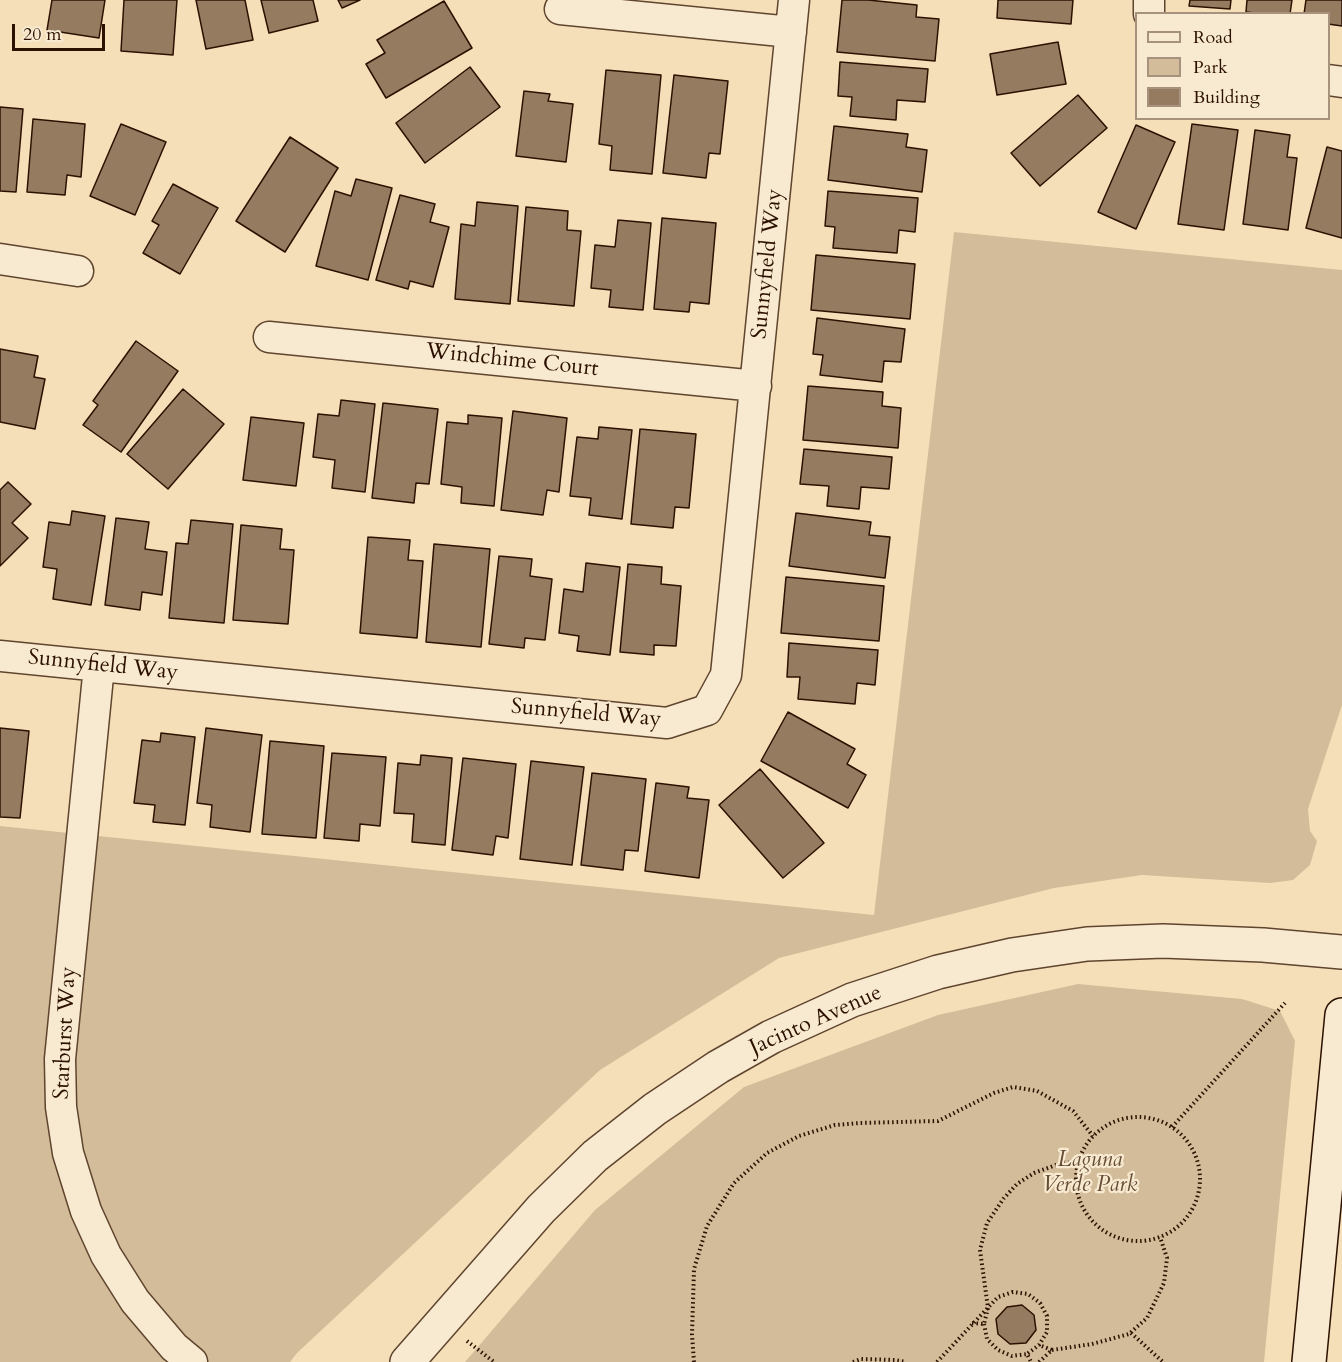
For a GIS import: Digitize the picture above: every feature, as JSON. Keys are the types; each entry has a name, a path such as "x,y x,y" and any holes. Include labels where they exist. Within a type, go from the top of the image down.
{"street":[{"name":"Sunnyfield Way","path":"0,656 667,723 707,710 726,675 794,0"},
{"path":"560,9 791,32"},
{"path":"0,260 78,271"},
{"name":"Windchime Court","path":"269,337 756,386"},
{"name":"Starburst Way","path":"99,666 60,1059 61,1107 69,1153 86,1211 106,1255 135,1301 174,1347 192,1362"},
{"name":"Jacinto Avenue","path":"407,1362 541,1209 596,1156 655,1109 718,1067 771,1037 852,1000 949,969 1012,955 1087,944 1163,940 1342,952"},
{"path":"1309,1362 1342,1015"}],"path":[{"path":"1172,1127 1285,1004"},
{"path":"694,1362 692,1335 694,1269 707,1226 734,1184 767,1153 799,1136 835,1125 938,1121 994,1093 1013,1087 1037,1091 1073,1111 1093,1136"},
{"path":"1141,1117 1166,1123 1172,1127 1187,1139 1199,1163 1201,1189 1192,1213 1174,1232 1149,1242 1123,1240 1099,1228 1083,1209 1076,1184 1079,1158 1093,1136 1115,1121 1141,1117"},
{"path":"937,1362 972,1323 988,1308 998,1297 1013,1292 1028,1294 1040,1303 1047,1317 1047,1332 1040,1345 1027,1354 1012,1356 998,1350 987,1339 984,1324 988,1308 980,1250 987,1223 1017,1184 1034,1173 1064,1162 1078,1164"},
{"path":"1040,1345 1052,1350 1092,1344 1131,1333 1148,1318 1164,1283 1167,1258 1160,1237"},
{"path":"972,1323 984,1324"},
{"path":"1131,1333 1163,1362"},
{"path":"472,1345 494,1362"},
{"path":"1039,1362 1052,1350"},
{"path":"1027,1354 1031,1362"},
{"path":"853,1362 861,1359 906,1362"}],"green space":[{"path":"954,232 1342,270 1342,705 1308,809 1310,831 1317,841 1310,865 1293,880 1270,883 1142,875 1054,888 779,958 600,1070 290,1362 0,1362 0,826 874,915"},
{"name":"Laguna Verde Park","path":"1078,984 1242,999 1280,1011 1295,1041 1264,1362 465,1362 595,1210 744,1087 938,1015"}],"building":[{"path":"52,0 105,0 99,38 47,30"},
{"path":"124,0 177,0 173,55 121,51"},
{"path":"196,0 245,0 253,40 206,49"},
{"path":"261,0 313,0 318,21 269,33"},
{"path":"338,0 360,0 342,8"},
{"path":"842,0 917,5 916,17 939,19 935,61 837,52"},
{"path":"998,0 1073,0 1071,24 997,18"},
{"path":"1190,0 1231,0 1230,9 1189,6"},
{"path":"1247,0 1292,0 1290,12 1246,12"},
{"path":"1306,0 1342,0 1342,26 1330,24 1330,12 1304,12"},
{"path":"444,1 472,48 386,98 366,64 385,53 377,40"},
{"path":"1058,42 1066,84 997,95 990,54"},
{"path":"840,62 928,69 925,102 897,100 896,120 850,116 852,97 838,96"},
{"path":"470,67 500,107 425,163 396,123"},
{"path":"606,70 661,75 652,174 610,170 612,146 599,144"},
{"path":"674,75 728,81 720,154 709,153 706,178 663,173"},
{"path":"524,91 550,94 548,101 573,104 566,162 516,156"},
{"path":"1078,95 1107,128 1040,186 1011,153"},
{"path":"0,107 23,109 16,192 0,191"},
{"path":"33,119 85,124 81,177 67,175 65,195 27,192"},
{"path":"121,124 166,142 135,215 90,196"},
{"path":"1192,124 1238,130 1224,230 1178,224"},
{"path":"1136,125 1175,142 1136,229 1098,212"},
{"path":"834,126 908,134 906,147 927,150 922,192 828,180"},
{"path":"1255,130 1290,135 1287,157 1297,158 1288,230 1243,224"},
{"path":"290,137 338,168 285,252 236,221"},
{"path":"1327,147 1342,151 1342,238 1306,228"},
{"path":"356,179 392,188 368,280 316,266 335,191 351,196"},
{"path":"173,184 218,208 180,274 143,253 159,225 152,221"},
{"path":"828,191 918,198 915,232 899,230 897,253 833,248 835,227 825,226"},
{"path":"400,195 435,204 430,222 449,227 433,287 410,281 408,289 376,280"},
{"path":"477,202 518,206 510,304 455,299 461,224 475,226"},
{"path":"526,207 568,211 567,230 581,231 574,306 518,301"},
{"path":"662,218 716,223 709,304 690,302 689,312 654,309"},
{"path":"618,220 651,223 643,310 609,307 611,290 591,288 595,245 615,247"},
{"path":"816,255 915,264 910,319 811,310"},
{"path":"817,318 905,329 901,362 884,361 882,382 820,375 823,355 813,354"},
{"path":"136,341 178,371 121,452 83,425 98,405 93,401"},
{"path":"0,349 38,356 34,377 45,379 35,429 0,422"},
{"path":"808,386 883,392 882,406 901,408 898,448 803,440"},
{"path":"183,389 224,424 168,489 127,454"},
{"path":"341,400 375,404 365,492 332,488 335,460 313,457 318,414 339,416"},
{"path":"383,403 438,409 429,484 416,483 414,503 372,498"},
{"path":"513,411 567,418 559,492 547,490 543,515 501,510"},
{"path":"468,415 502,418 494,506 461,503 462,487 441,484 447,422 468,424"},
{"path":"251,417 304,423 296,486 243,480"},
{"path":"599,427 632,430 622,519 589,515 591,498 570,496 577,437 598,439"},
{"path":"640,429 696,434 689,508 675,507 673,528 631,524"},
{"path":"804,449 892,457 889,489 861,487 859,509 827,506 829,486 800,484"},
{"path":"8,482 31,504 12,523 28,538 0,566 0,490"},
{"path":"72,511 105,516 91,605 53,599 57,569 43,567 49,522 70,525"},
{"path":"796,513 871,522 869,535 890,537 885,578 789,566"},
{"path":"116,518 149,522 145,549 167,552 162,595 142,592 140,610 105,605"},
{"path":"191,520 233,524 224,623 169,618 176,543 188,544"},
{"path":"241,525 282,529 280,549 294,550 288,624 233,620"},
{"path":"368,537 410,540 408,560 423,561 417,638 360,633"},
{"path":"434,544 490,549 481,647 426,642"},
{"path":"499,556 532,559 530,576 552,579 545,640 525,638 524,648 489,644"},
{"path":"586,563 620,567 610,655 577,651 579,636 559,633 564,589 583,592"},
{"path":"628,564 662,567 661,584 681,586 676,646 654,645 654,655 620,652"},
{"path":"786,577 884,586 879,641 781,633"},
{"path":"789,643 878,650 875,685 857,683 855,704 798,699 800,677 787,677"},
{"path":"788,712 855,749 847,764 866,775 848,808 761,761"},
{"path":"0,728 29,731 20,818 0,817"},
{"path":"206,728 262,735 250,832 210,827 212,805 197,803"},
{"path":"161,733 195,737 185,825 153,822 155,805 134,803 142,740 160,742"},
{"path":"270,741 324,746 316,838 262,834"},
{"path":"332,753 386,757 380,826 360,824 359,841 324,838"},
{"path":"421,755 452,758 445,845 412,842 414,814 394,813 398,763 420,765"},
{"path":"463,758 516,764 508,838 496,836 493,855 452,850"},
{"path":"531,761 584,767 572,865 520,859"},
{"path":"760,769 824,843 783,878 719,805"},
{"path":"592,773 646,779 638,851 625,850 623,870 581,865"},
{"path":"656,783 689,787 687,798 709,800 699,878 645,871"},
{"path":"1022,1305 1034,1315 1036,1330 1026,1343 1010,1344 998,1334 996,1319 1007,1307"}]}
